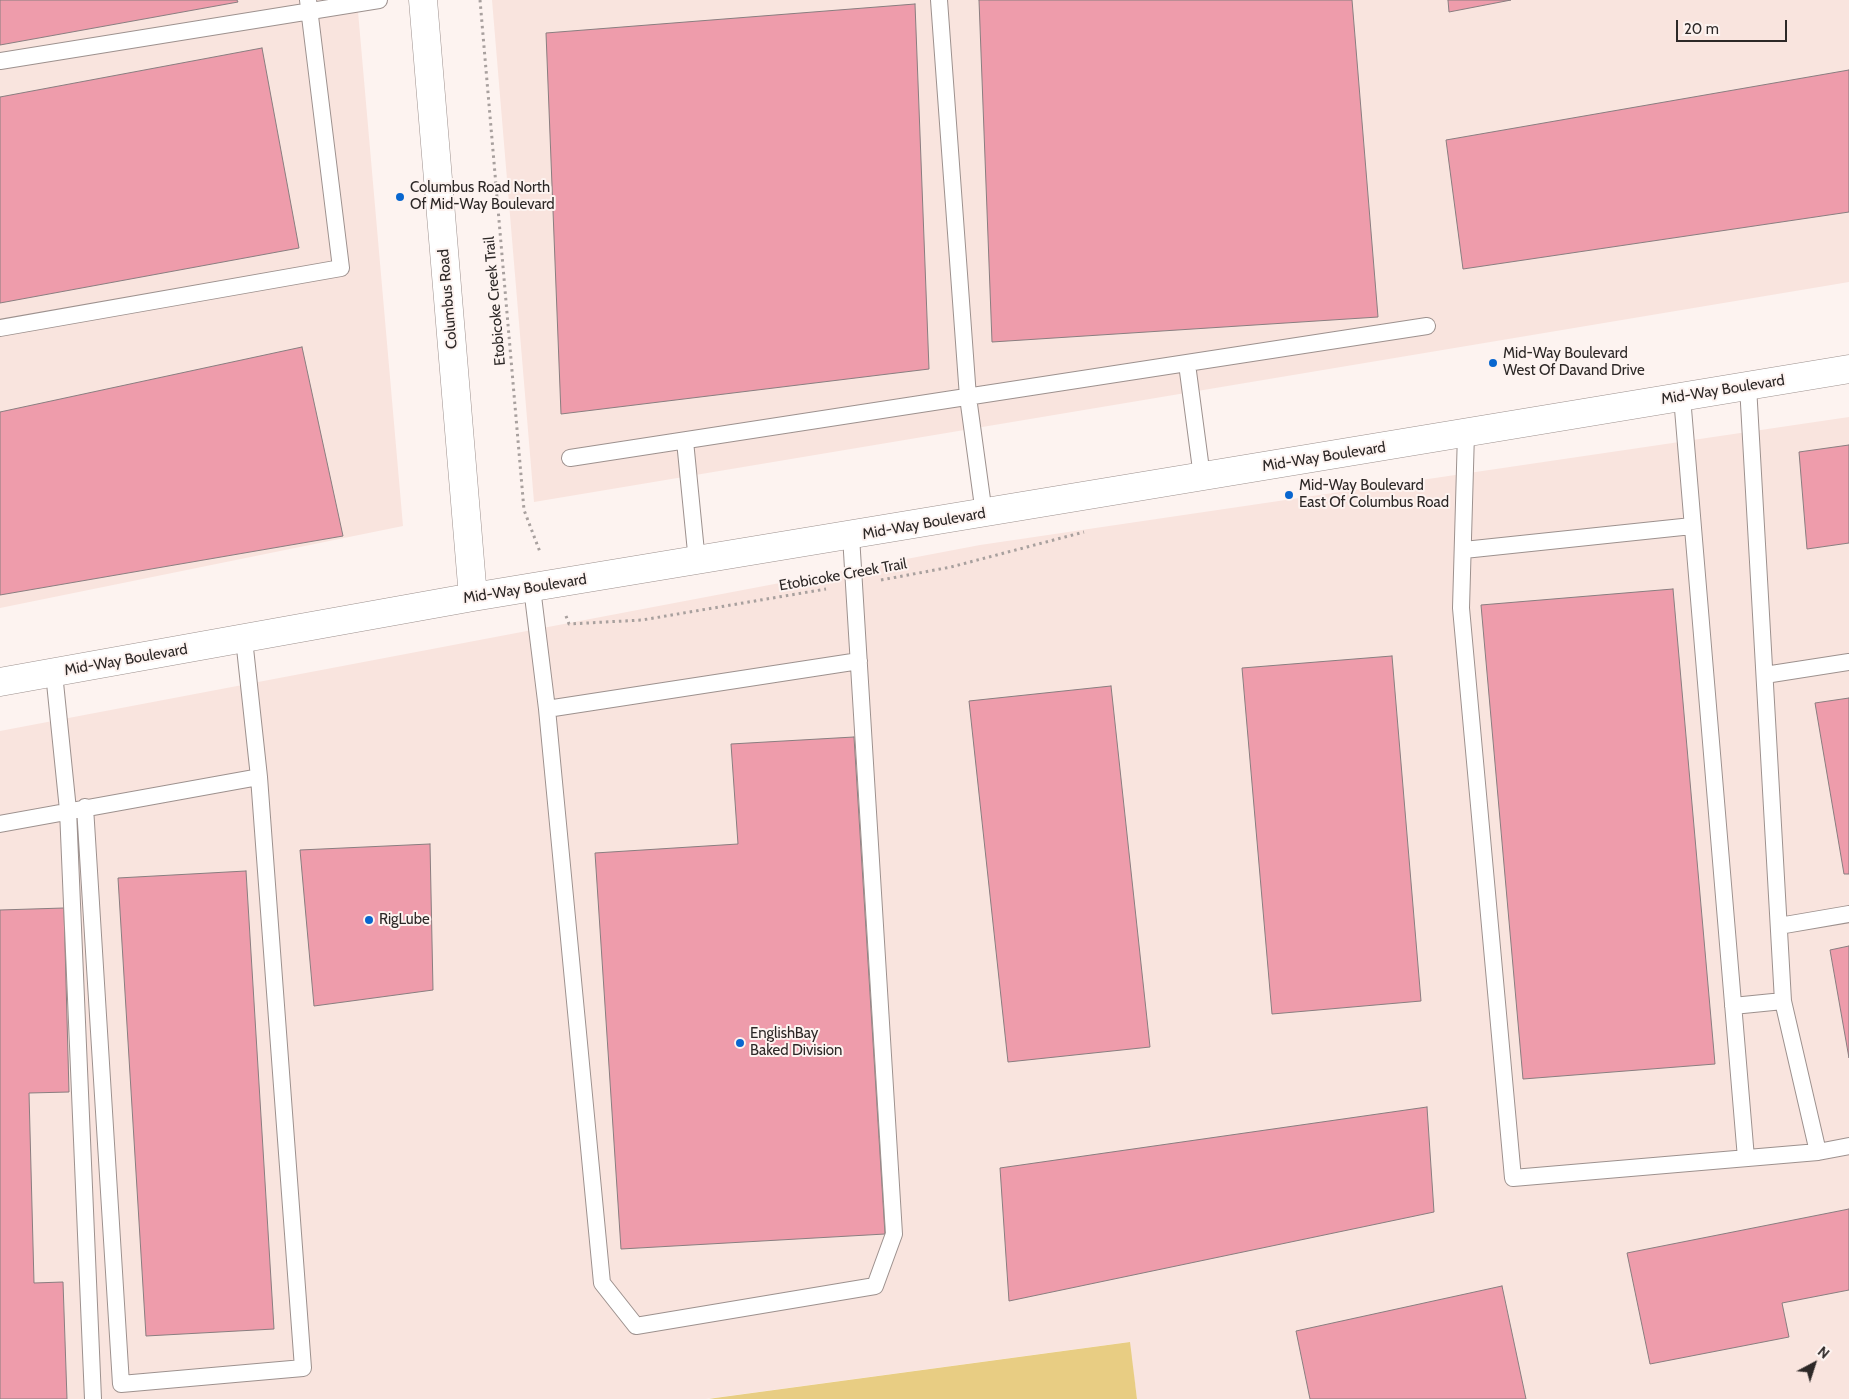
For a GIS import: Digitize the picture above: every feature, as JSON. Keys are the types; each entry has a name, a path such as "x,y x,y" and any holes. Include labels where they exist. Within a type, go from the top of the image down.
{"street":[{"name":"Columbus Road","path":"423,0 473,597"},
{"name":"Mid-Way Boulevard","path":"0,682 473,597 697,562 1849,369"}],"lane":[{"path":"0,61 309,6 379,0"},
{"path":"939,0 968,397 984,514"},
{"path":"0,328 341,268 309,6"},
{"path":"570,458 1427,326"},
{"path":"1187,364 1202,477"},
{"path":"1748,386 1783,1001 1818,1152"},
{"path":"1682,396 1746,1158"},
{"path":"1466,433 1461,608 1512,1178 1818,1152 1849,1146"},
{"path":"685,440 697,562"},
{"path":"1464,550 1692,526"},
{"path":"532,588 547,709 602,1283 636,1326 875,1286 894,1234 851,536"},
{"path":"54,673 76,809 121,1384 303,1368 259,777 244,639"},
{"path":"547,709 859,661"},
{"path":"1765,675 1849,662"},
{"path":"0,824 259,777"},
{"path":"76,809 93,1399"},
{"path":"1779,926 1849,914"},
{"path":"1733,1006 1783,1001"}],"path":[{"name":"Etobicoke Creek Trail","path":"480,0 524,510"},
{"name":"Etobicoke Creek Trail","path":"569,624 642,620 854,585 951,567 1088,531"}],"shaded area":[{"path":"0,0 357,0 403,526 0,608"},
{"path":"492,0 1849,0 1849,282 534,502"},
{"path":"1849,417 1849,1399 1137,1399 1129,1342 706,1399 0,1399 0,731 980,545"},
{"path":"1130,1342 1137,1399 709,1399 715,1398"}],"building":[{"path":"0,0 237,0 238,2 0,45"},
{"path":"979,0 1352,0 1378,317 992,342"},
{"path":"1448,0 1511,0 1449,12"},
{"path":"915,4 929,369 561,414 546,33"},
{"path":"262,48 299,248 0,303 0,97"},
{"path":"1849,70 1849,212 1463,269 1446,140"},
{"path":"302,347 343,536 0,595 0,412"},
{"path":"1849,445 1849,543 1807,549 1799,452"},
{"path":"1673,589 1715,1064 1523,1079 1481,605"},
{"path":"1392,656 1421,1001 1272,1014 1242,668"},
{"path":"1111,686 1150,1047 1008,1062 969,701"},
{"path":"1849,698 1849,874 1844,874 1815,703"},
{"name":"EnglishBay Baked Division","path":"854,737 885,1234 621,1249 595,853 738,844 731,744"},
{"name":"RigLube","path":"430,844 433,990 314,1006 300,850"},
{"path":"246,871 274,1329 146,1336 118,878"},
{"path":"64,908 69,1092 29,1093 34,1283 63,1282 67,1399 0,1399 0,910"},
{"path":"1849,946 1849,1058 1830,950"},
{"path":"1427,1107 1434,1212 1009,1301 1000,1168"},
{"path":"1849,1209 1849,1290 1782,1303 1789,1337 1650,1364 1627,1253"},
{"path":"1502,1286 1526,1399 1310,1399 1296,1331"}],"place":[{"name":"Columbus Road North Of Mid-Way Boulevard","path":"400,197"},
{"name":"Mid-Way Boulevard West Of Davand Drive","path":"1493,363"},
{"name":"Mid-Way Boulevard East Of Columbus Road","path":"1289,495"},
{"name":"RigLube","path":"369,920"},
{"name":"EnglishBay Baked Division","path":"740,1043"}]}
